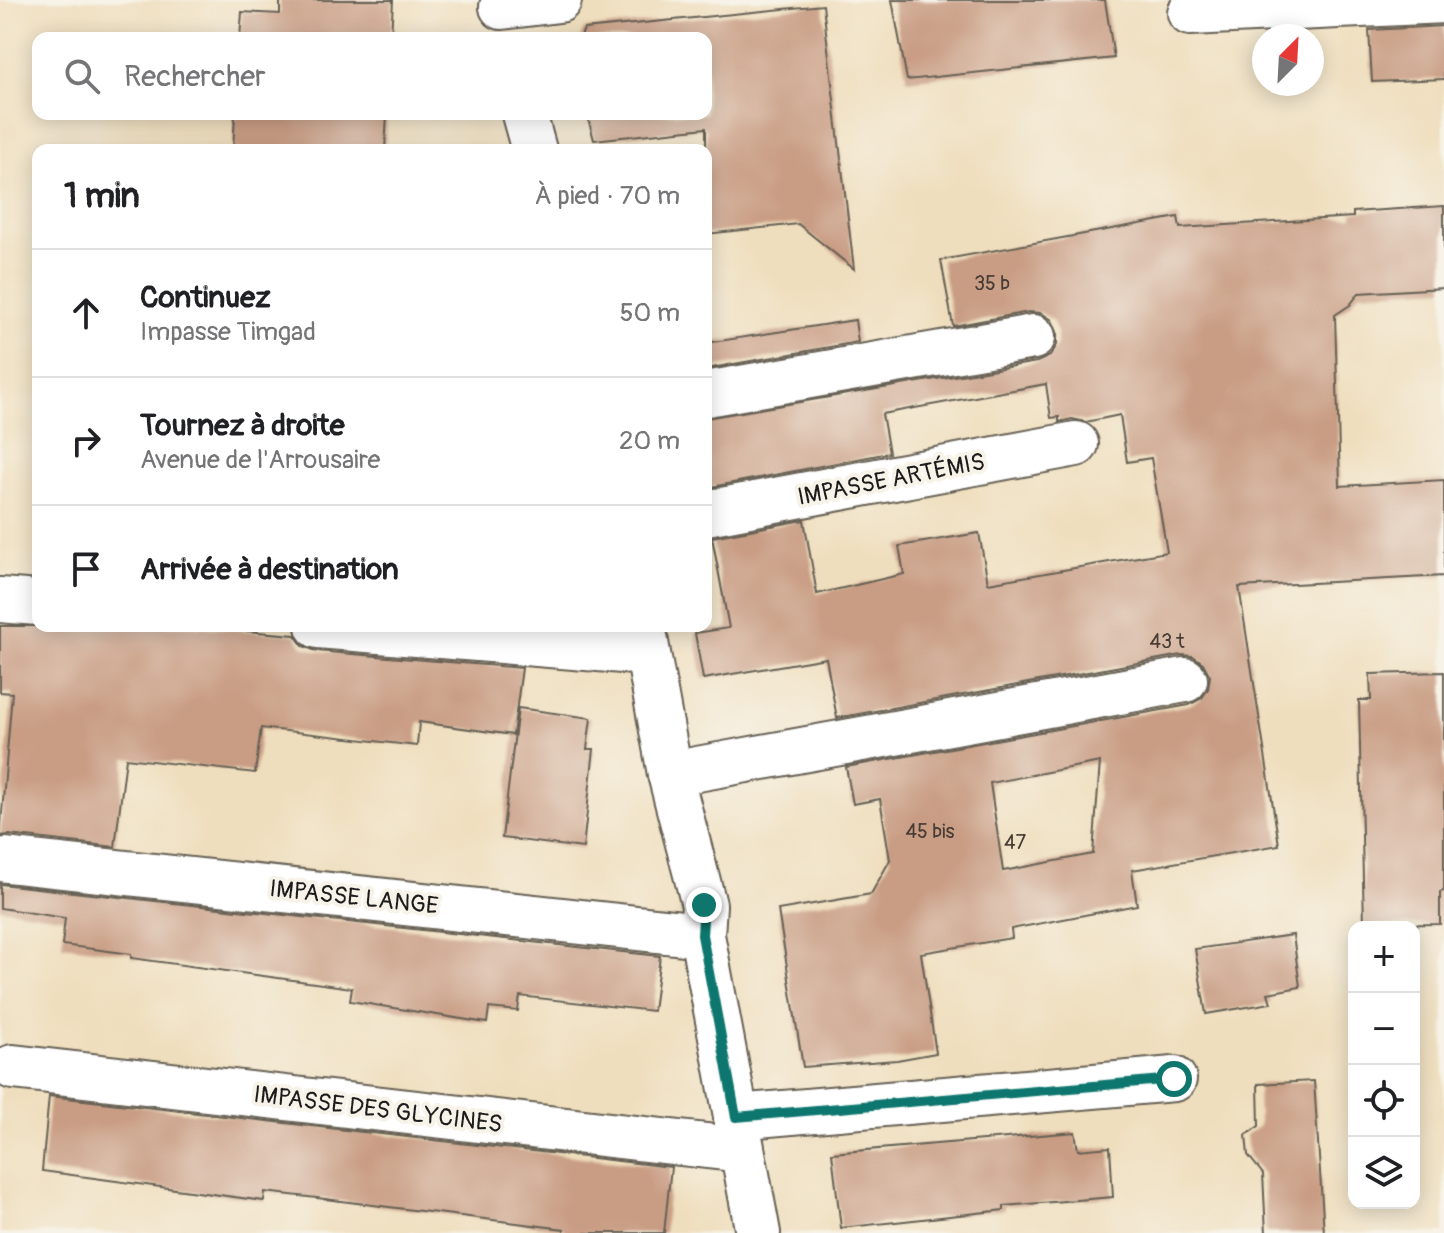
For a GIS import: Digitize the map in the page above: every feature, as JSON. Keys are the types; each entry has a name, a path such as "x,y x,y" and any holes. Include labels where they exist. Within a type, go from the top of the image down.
{"street":[{"path":"503,15 559,0"},
{"path":"1190,13 1444,1"},
{"path":"526,120 532,144"},
{"path":"712,393 1033,337"},
{"name":"IMPASSE ARTÉMIS","path":"712,512 1076,444"},
{"path":"0,600 32,603"},
{"path":"469,632 645,639 670,774 704,905 702,935 758,1233"},
{"path":"670,774 1185,680"},
{"name":"IMPASSE LANGE","path":"6,860 702,935"},
{"name":"IMPASSE DES GLYCINES","path":"13,1067 739,1134 1174,1079"}],"building":[{"path":"280,0 393,0 391,32 240,32 242,12 280,14"},
{"path":"892,0 1105,0 1114,58 907,80"},
{"path":"823,5 854,269 798,224 712,233 712,144 706,144 706,128 594,140 589,120 712,120 712,32 583,32 584,29"},
{"path":"1444,26 1444,79 1372,82 1369,30"},
{"path":"235,120 387,120 385,144 233,144"},
{"path":"1444,206 1444,288 1359,293 1350,305 1335,315 1340,486 1444,480 1444,576 1239,587 1279,845 1132,870 1137,905 1011,929 1012,938 921,953 936,1053 897,1060 803,1067 778,910 871,894 890,860 880,799 853,804 846,767 1189,705 1202,698 1208,689 1210,676 1203,663 1193,656 1181,655 837,718 826,658 703,679 695,633 729,628 712,537 804,520 817,594 904,574 899,546 979,533 988,583 1167,552 1151,458 1127,462 1120,415 1086,422 1072,419 1059,422 1059,417 1051,418 1046,384 882,414 889,453 712,487 712,417 1037,362 1050,356 1057,345 1057,332 1052,320 1041,313 1029,312 953,326 941,260 1178,217 1180,228 1353,217 1353,212","holes":["1100,762 1093,854 1003,871 990,783"]},
{"path":"855,320 858,342 712,368 712,342"},
{"path":"0,626 32,626 32,632 258,632 295,635 303,646 316,651 522,668 513,735 419,722 417,746 261,728 255,773 126,758 115,847 0,836 12,693 0,692"},
{"path":"1444,672 1444,891 1440,892 1440,924 1364,921 1359,700 1371,700 1370,674"},
{"path":"518,708 591,718 587,749 594,749 583,848 502,838"},
{"path":"0,884 660,956 653,1011 520,996 518,1011 489,1008 487,1023 350,1001 352,988 131,958 131,954 62,945 65,918 0,908"},
{"path":"1293,935 1300,987 1268,993 1271,1003 1206,1014 1195,949"},
{"path":"1314,1081 1324,1233 1266,1233 1263,1174 1248,1155 1246,1135 1259,1126 1258,1084"},
{"path":"49,1096 671,1167 664,1233 564,1233 564,1229 317,1198 265,1192 264,1201 42,1171"},
{"path":"1075,1132 1078,1150 1110,1147 1113,1197 1004,1206 1004,1210 841,1228 832,1153"}],"route":[{"path":"704,905 702,935 736,1117 1174,1079"}]}
